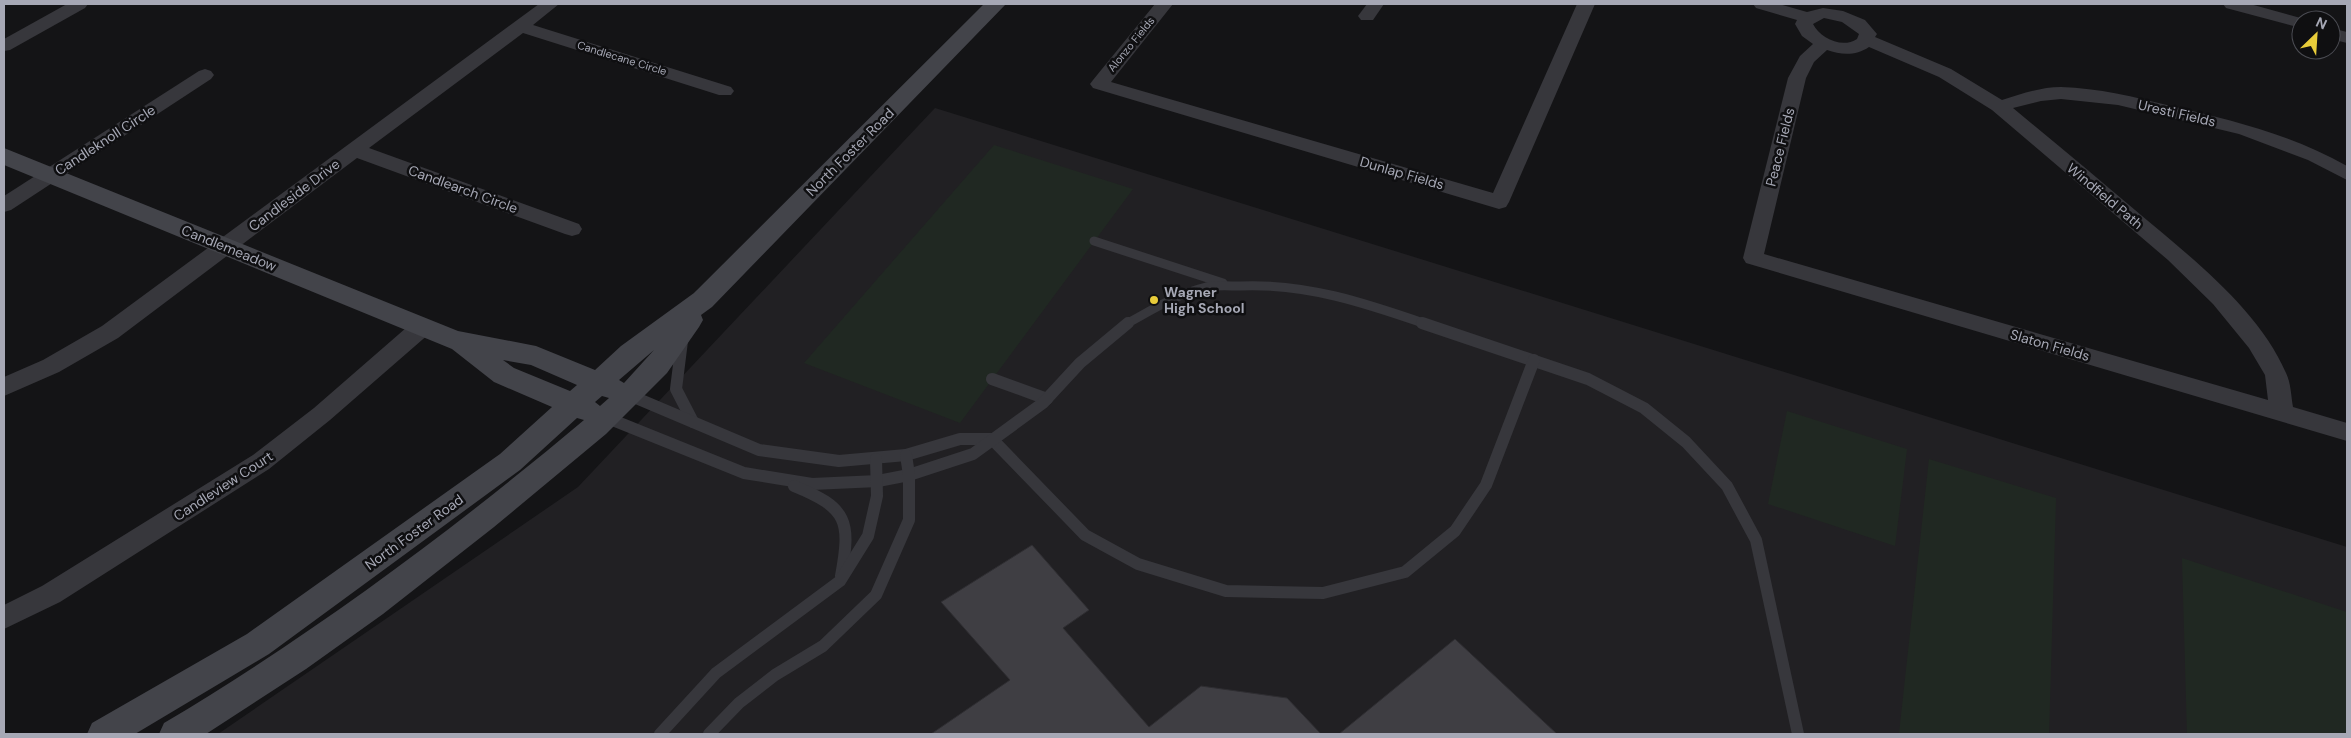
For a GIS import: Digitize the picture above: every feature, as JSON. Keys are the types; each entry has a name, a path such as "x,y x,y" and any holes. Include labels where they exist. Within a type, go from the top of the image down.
{"main road":[{"name":"North Foster Road","path":"104,734 258,644 388,552 510,462 631,353 703,300 996,4"},
{"name":"Candlemeadow","path":"4,156 454,340 536,356 628,395"},
{"name":"North Foster Road","path":"176,734 222,708 398,586 542,471 605,417 657,366 703,300"},
{"name":"Candlemeadow","path":"454,340 504,375 605,417"}],"street":[{"path":"4,46 79,4"},
{"name":"Candleside Drive","path":"4,387 51,366 110,332 550,4"},
{"name":"Alonzo Fields","path":"1099,84 1164,4"},
{"name":"Dunlap Fields","path":"1099,84 1499,202 1586,4"},
{"path":"1762,4 1807,18 1823,13 1846,16 1864,27 1868,34 1867,40 1863,44 1850,48 1823,44 1806,31 1804,24 1807,18"},
{"path":"2232,4 2291,21"},
{"name":"Candlecane Circle","path":"520,26 725,91"},
{"name":"Windfield Path","path":"1867,40 1945,73 1999,106 2175,255 2221,299 2257,342 2276,375 2282,413"},
{"name":"Peace Fields","path":"1753,258 1797,78 1806,60 1823,44"},
{"name":"Candleknoll Circle","path":"4,205 205,75"},
{"name":"Uresti Fields","path":"1999,106 2041,94 2086,94 2118,99 2245,129 2315,156 2347,174"},
{"name":"Candlearch Circle","path":"354,150 572,229"},
{"name":"Slaton Fields","path":"1753,258 2347,432"},
{"name":"Candleview Court","path":"4,618 51,594 261,462 322,414 422,327"}],"lane":[{"path":"1094,241 1232,286"},
{"path":"605,417 744,472 812,484 878,481 909,475 973,454 1047,399 1080,363 1124,325 1175,297 1207,287 1257,285 1309,289 1356,300 1588,378 1644,408 1686,442 1727,486 1756,540 1798,734"},
{"path":"685,327 676,390 693,422"},
{"path":"628,395 759,450 839,461 906,455 960,439 992,439 1085,535 1138,564 1226,592 1323,593 1405,572 1455,531 1486,485 1534,360"},
{"path":"992,379 1047,399"},
{"path":"709,734 746,698 775,675 823,646 876,595 909,520 909,475 906,455"},
{"path":"660,734 716,673 840,580 868,536 878,496 876,459"},
{"path":"769,476 815,494 838,511 847,535 840,580"}],"shaded area":[{"name":"Wagner High School","path":"935,108 2347,547 2347,734 218,734 578,487"},
{"path":"994,145 1133,189 960,423 804,363"},
{"path":"1787,411 1907,449 1895,546 1768,504"},
{"path":"1929,459 2056,498 2049,734 1899,734"},
{"path":"2182,558 2347,612 2347,734 2187,734"}],"building":[{"path":"1032,545 1089,610 1063,628 1149,727 1201,686 1287,698 1321,734 931,734 1010,680 941,602"},
{"path":"1455,639 1557,734 1339,734"}],"place":[{"name":"Wagner High School","path":"1154,300"}]}
